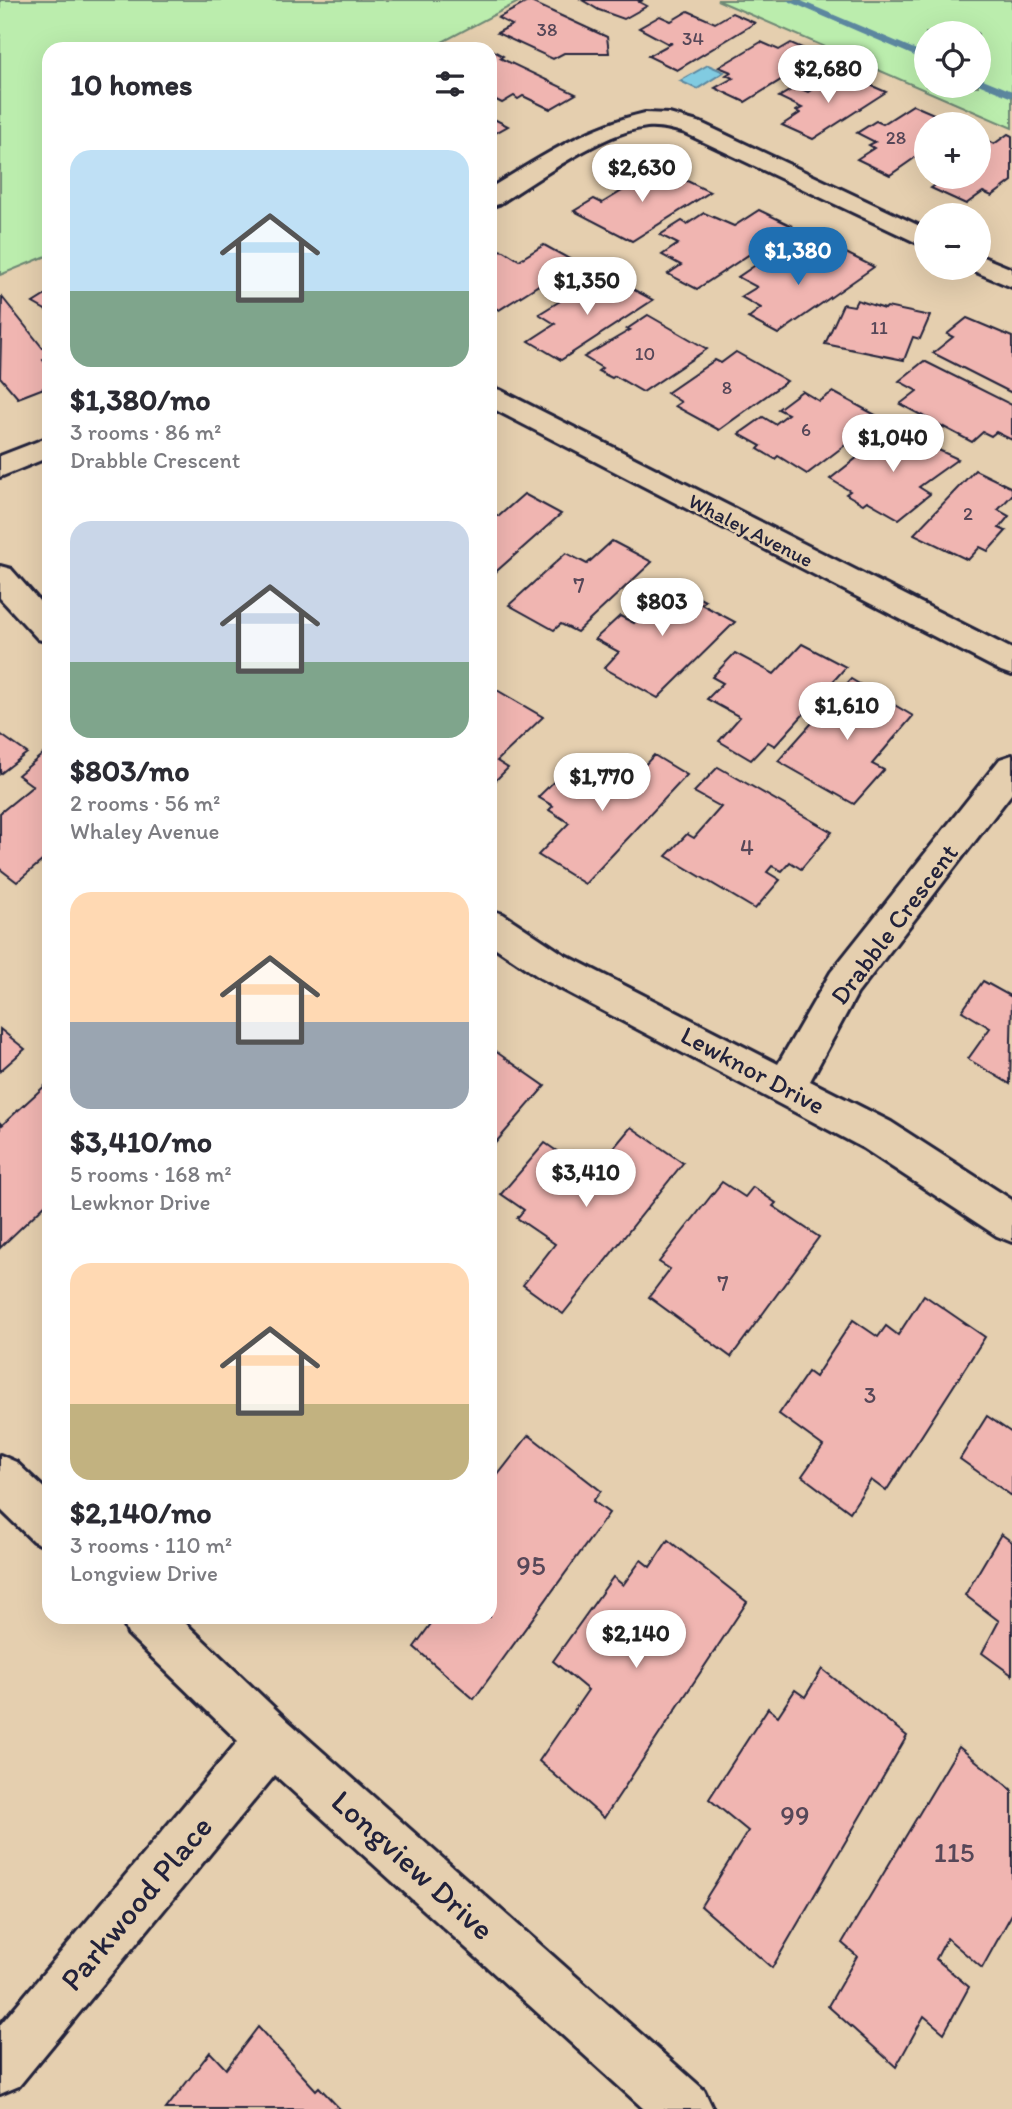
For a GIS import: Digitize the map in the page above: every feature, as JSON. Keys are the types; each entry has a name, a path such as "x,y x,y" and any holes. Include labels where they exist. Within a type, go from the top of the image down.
{"street":[{"path":"497,195 613,127 647,119 671,121 693,128 914,233"},
{"path":"991,269 1012,279"},
{"name":"Whaley Avenue","path":"497,400 1012,663"},
{"path":"0,467 42,449"},
{"path":"0,577 42,625"},
{"name":"Drabble Crescent","path":"786,1087 844,983 1012,768"},
{"name":"Lewknor Drive","path":"497,930 552,966 877,1135 1012,1223"},
{"path":"0,1478 42,1518"},
{"name":"Longview Drive","path":"152,1624 272,1739 685,2109"},
{"name":"Parkwood Place","path":"0,2067 272,1739"}],"green space":[{"path":"0,0 522,0 442,42 42,42 42,258 0,275"},
{"path":"717,0 1012,0 1012,128 991,119 991,112 975,112 943,98 991,98 991,21 914,21 914,85"}],"water":[{"path":"708,65 724,72 697,89 680,81"}],"building":[{"path":"582,0 643,0 639,2 647,6 624,19 599,10"},
{"path":"529,1 607,37 609,53 564,53 553,59 497,33 512,25 498,18"},
{"path":"688,11 715,23 732,13 755,23 677,70 648,56 672,43 639,28 660,16 671,21"},
{"path":"761,42 779,50 791,43 820,56 745,102 715,88 733,78 726,75 731,72 719,67"},
{"path":"497,53 503,56 500,58 576,94 550,109 523,96 518,99 514,96 502,103 497,100"},
{"path":"854,78 886,92 813,139 782,125 800,113 796,111 802,108 779,97 796,87 808,92 829,79 843,85"},
{"path":"913,105 929,112 914,112 914,158 890,175 857,159 874,148 869,145 875,142 857,133 876,121 883,124"},
{"path":"497,120 508,126 497,132"},
{"path":"1008,134 1012,136 1012,181 992,196 983,192 964,203 933,189 991,189 991,142 994,144"},
{"path":"634,169 667,184 679,177 710,192 632,241 574,211 594,199 602,203 625,189 612,182"},
{"path":"759,210 792,226 697,289 668,274 681,265 662,255 678,244 660,235 682,221 687,224 704,213 734,226"},
{"path":"544,245 575,262 499,310 497,251 504,251 519,260"},
{"path":"840,250 874,267 778,334 748,318 761,308 741,297 757,287 738,277 760,262 766,264 781,254 801,264 804,261 815,267"},
{"path":"612,278 653,300 561,360 529,341 555,324 539,314 578,290 583,292"},
{"path":"2,297 42,347 42,389 18,398 0,377"},
{"path":"42,297 42,308 33,303"},
{"path":"857,300 885,309 887,307 930,316 920,339 913,337 904,360 825,344 843,304 854,306"},
{"path":"648,315 707,349 643,392 615,376 612,378 598,371 602,368 584,357 630,330 627,329"},
{"path":"967,318 1012,337 1012,393 933,353 953,337 947,334"},
{"path":"736,352 787,381 719,430 675,406 681,402 667,393 715,360 721,363"},
{"path":"924,361 1012,405 1012,440 996,432 991,436 983,432 972,442 900,404 917,391 899,381"},
{"path":"802,391 819,401 833,392 881,418 807,474 778,456 775,459 758,449 761,446 739,434 763,417 775,424 788,414 778,409"},
{"path":"886,435 899,442 906,435 958,459 919,487 930,494 899,519 867,501 863,504 846,494 850,491 830,479"},
{"path":"975,470 1012,488 1012,495 998,510 1009,516 999,528 1006,531 988,551 980,547 968,560 914,534"},
{"path":"524,494 561,514 497,571 497,515 499,516"},
{"path":"612,541 652,562 577,632 561,624 554,630 509,605 566,553 587,564"},
{"path":"657,580 682,594 686,591 705,601 701,604 735,622 658,698 604,668 619,652 595,639 620,616 634,623 647,611 634,603"},
{"path":"802,644 846,667 775,746 768,742 751,760 719,741 740,717 707,699 723,683 712,677 735,653 774,674"},
{"path":"851,679 913,716 872,764 884,770 854,804 778,761"},
{"path":"497,690 543,717 497,761"},
{"path":"0,734 27,753 0,774"},
{"path":"42,755 42,861 17,882 0,869 0,813 33,786 18,775"},
{"path":"654,755 687,775 585,884 538,855 569,823 549,810 553,806 538,797 573,763 588,771 595,764 628,783"},
{"path":"497,761 508,768 497,779"},
{"path":"718,767 832,832 801,869 790,862 782,871 772,866 767,872 780,880 755,909 666,856 687,834 694,838 721,807 694,792"},
{"path":"983,981 1012,997 1010,1084 968,1059 990,1028 962,1011"},
{"path":"0,1029 25,1049 0,1071"},
{"path":"497,1052 545,1086 497,1141"},
{"path":"42,1088 42,1208 0,1248 0,1123 2,1125"},
{"path":"631,1127 683,1163 563,1314 523,1285 555,1244 517,1218 524,1210 501,1194 545,1143 567,1158 573,1151 597,1168"},
{"path":"722,1182 745,1197 753,1187 776,1203 773,1206 819,1237 731,1357 649,1297 670,1269 659,1262"},
{"path":"924,1295 985,1337 886,1491 871,1480 850,1512 802,1476 823,1446 779,1414 808,1372 815,1377 853,1320 878,1337 886,1326 898,1335"},
{"path":"987,1416 1012,1433 1012,1496 960,1459"},
{"path":"529,1435 601,1491 593,1501 609,1513 474,1699 414,1647 431,1624 497,1624 497,1476"},
{"path":"1001,1534 1012,1542 1012,1675 982,1653 999,1621 965,1595"},
{"path":"668,1540 747,1602 604,1818 539,1761 588,1690 553,1661 613,1577 623,1585 641,1560 650,1567"},
{"path":"822,1669 907,1736 772,1968 701,1906 748,1831 709,1799 768,1708 778,1716 795,1690 805,1697"},
{"path":"959,1747 1012,1790 1012,1914 982,1968 947,1938 936,1959 969,1987 944,2033 924,2016 896,2067 828,2006 857,1956 842,1943"},
{"path":"258,2027 316,2090 319,2087 340,2109 166,2109 210,2052 226,2069"}],"waterway":[{"path":"791,0 914,53"},
{"path":"991,86 1012,95"}]}
